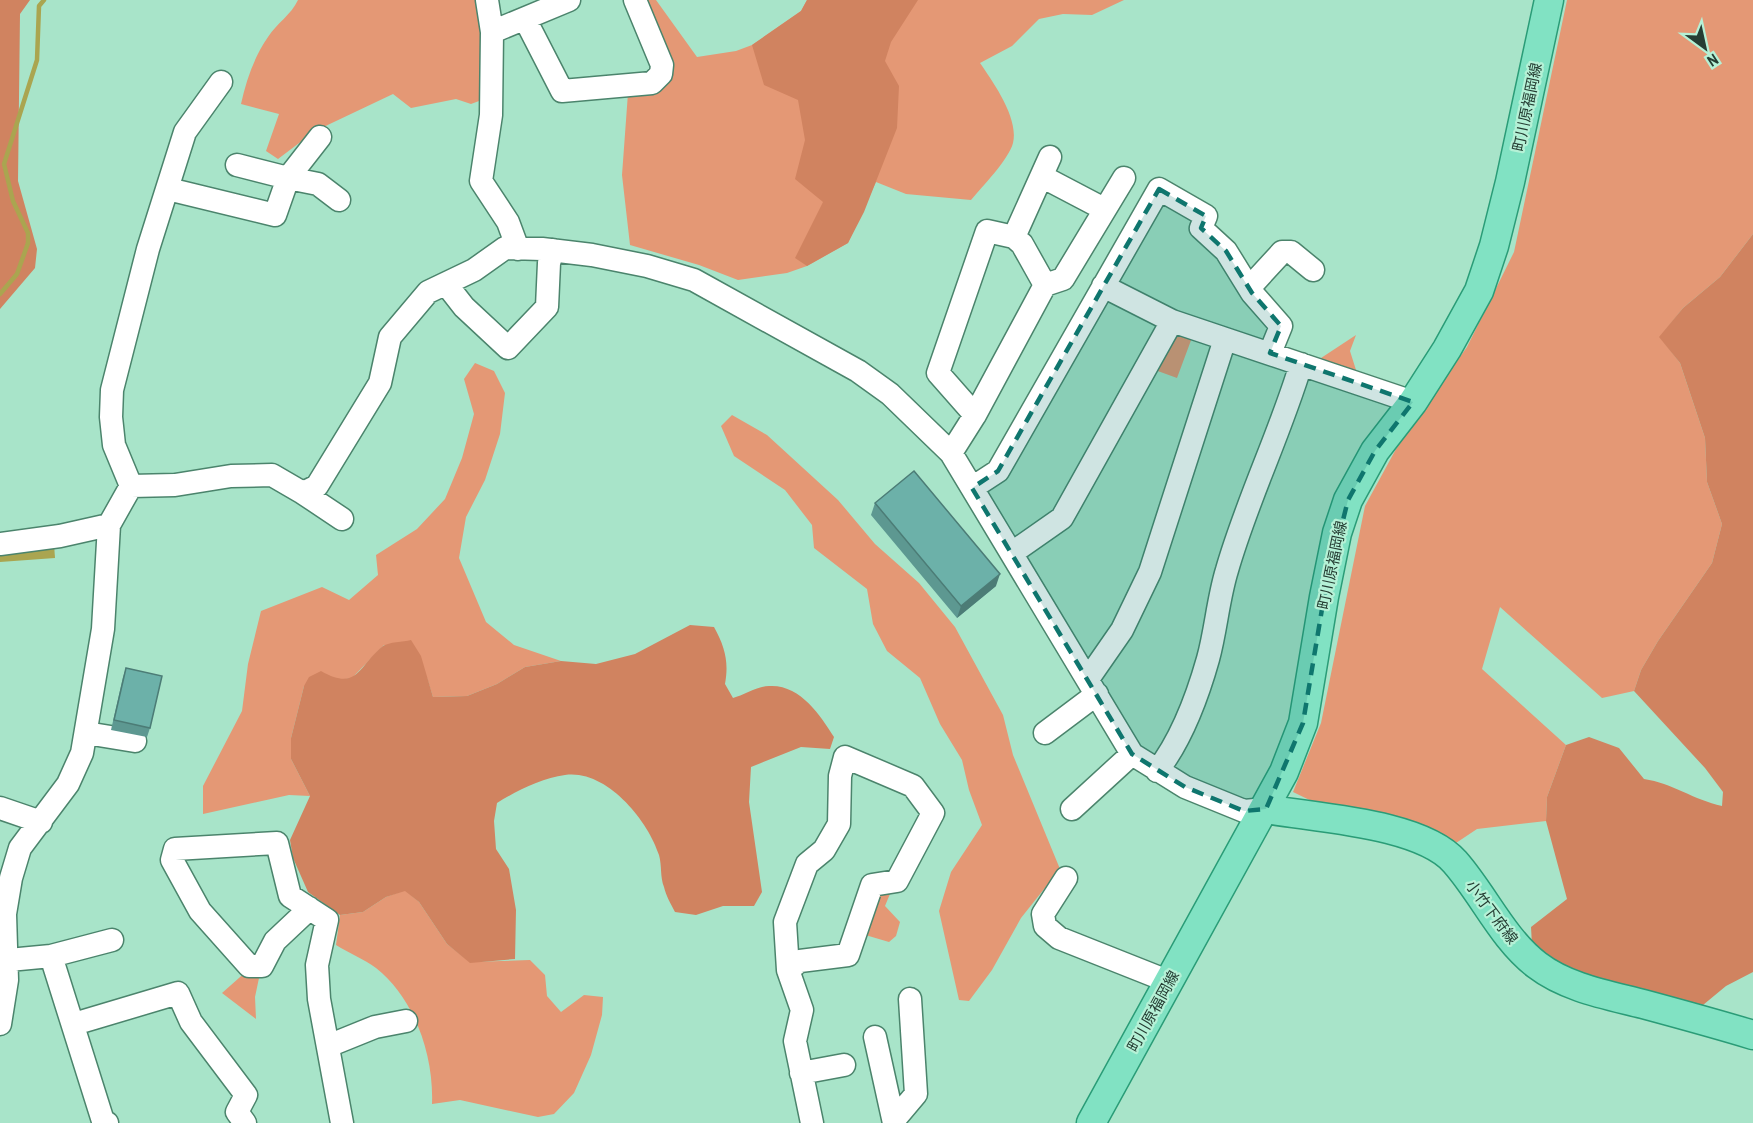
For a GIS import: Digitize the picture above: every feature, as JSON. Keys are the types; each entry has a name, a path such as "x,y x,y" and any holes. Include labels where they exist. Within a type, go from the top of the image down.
{"main road":[{"name":"町川原福岡線","path":"1091,1123 1266,809 1303,723 1324,597 1337,533 1348,500 1375,451 1413,402 1466,317 1479,291 1494,246 1549,0"},
{"name":"小竹下府線","path":"1266,809 1355,823 1408,834 1430,843 1454,861 1511,940 1538,966 1576,986 1753,1035"}],"street":[{"path":"487,0 492,32 491,115 481,181 508,222 518,249"},
{"path":"492,32 569,0"},
{"path":"525,19 562,91 652,83 661,74 662,65 635,0"},
{"path":"131,486 114,445 111,417 112,390 148,249 185,132 220,82"},
{"path":"168,189 275,215 288,178 320,137"},
{"path":"237,165 318,184 339,200"},
{"path":"1014,237 1046,167 1104,209"},
{"path":"951,453 975,415 1045,285 1063,279 1124,178"},
{"path":"972,488 998,471 1159,189 1206,216 1201,228 1226,250 1248,288 1281,326 1270,353"},
{"path":"975,415 938,373 987,231 1014,237 1022,244 1045,285"},
{"path":"303,493 317,486 380,383 390,337 428,292 474,270 505,248 553,250 647,266 694,280 858,371 890,394 951,453 1132,754 1185,787 1244,811 1266,809"},
{"path":"446,284 464,307 508,348 547,307 549,263 553,250"},
{"path":"1248,288 1282,252 1292,252 1313,270"},
{"path":"1103,286 1172,321 1413,402"},
{"path":"1012,553 1062,518 1172,321"},
{"path":"1045,733 1093,687 1150,572 1224,339"},
{"path":"1157,771 1167,758 1186,722 1208,659 1226,571 1286,415 1301,364"},
{"path":"131,486 175,485 231,476 272,475 342,519"},
{"path":"0,1024 3,985 9,960 5,914 11,878 20,848 68,784 82,753 103,628 109,525 131,486"},
{"path":"0,544 60,536 109,525"},
{"path":"86,733 135,741"},
{"path":"1072,809 1132,754"},
{"path":"788,970 800,961 848,955 872,885 897,881 933,813 914,786 845,757 840,776 839,824 824,850 807,864 785,922 788,970 802,1010 795,1041 812,1123"},
{"path":"0,808 41,822"},
{"path":"309,909 275,941 262,966 249,966 200,911 172,860 175,849 277,843 290,896 327,920 317,965 319,999 342,1123"},
{"path":"1066,878 1043,914 1045,926 1059,938 1170,981"},
{"path":"9,960 51,956 112,940"},
{"path":"51,956 103,1121 107,1123"},
{"path":"74,1024 178,993 191,1022 246,1095 237,1112 245,1123"},
{"path":"894,1122 916,1094 910,999"},
{"path":"328,1046 375,1026 406,1021"},
{"path":"875,1037 894,1122"},
{"path":"801,1073 844,1065"}],"highlighted area":[{"path":"1159,189 1206,216 1201,228 1226,251 1252,293 1281,326 1270,353 1413,402 1375,451 1348,500 1324,597 1303,723 1266,809 1244,811 1185,787 1132,754 972,488 998,471"}],"shaded area":[{"path":"0,0 30,0 20,14 18,181 37,249 35,268 0,309"},
{"path":"298,0 495,0 500,7 502,68 487,98 471,104 456,99 411,108 393,94 315,131 278,159 266,151 279,114 241,104 248,78 263,45"},
{"path":"642,0 656,0 697,57 736,51 752,45 801,11 807,0 1124,0 1092,15 1063,14 1039,19 1012,46 980,63 1004,101 1014,133 1013,143 1006,157 971,200 906,194 876,182 848,243 807,266 787,273 738,280 699,265 630,245 622,175 628,93 657,85"},
{"path":"807,0 918,0 891,42 885,61 899,86 897,128 864,212 848,243 807,266 795,258 823,202 795,179 805,140 798,100 764,85 752,45 801,11"},
{"path":"1567,0 1753,0 1753,234 1720,277 1683,308 1660,337 1680,363 1705,438 1707,482 1722,524 1712,563 1658,641 1641,670 1634,691 1602,698 1500,607 1482,669 1566,745 1547,797 1546,821 1477,829 1456,843 1391,815 1326,808 1293,792 1321,723 1365,506 1402,438 1467,347 1514,252"},
{"path":"1753,234 1753,972 1726,986 1703,1005 1688,1005 1606,984 1568,968 1549,958 1532,945 1531,927 1567,899 1546,821 1547,797 1566,745 1589,737 1619,748 1644,779 1664,784 1722,806 1723,792 1705,768 1634,691 1641,670 1658,641 1712,563 1722,524 1707,482 1705,438 1680,363 1659,337 1683,308 1720,277"},
{"path":"1175,330 1193,335 1177,378 1155,370"},
{"path":"1356,335 1350,351 1356,370 1318,360"},
{"path":"475,363 494,371 505,393 500,434 485,480 466,517 459,558 486,622 514,645 561,661 525,667 497,684 467,696 433,697 427,678 384,645 352,678 304,686 291,738 291,759 310,796 289,795 203,814 203,786 242,711 248,664 261,611 322,587 349,600 378,575 376,555 417,529 445,499 462,458 474,414 464,379"},
{"path":"732,415 767,435 838,500 875,544 919,583 955,627 1003,715 1013,755 1060,869 1021,918 992,970 969,1001 959,1000 939,911 951,872 982,825 969,790 962,760 940,724 920,678 887,651 873,624 867,589 814,548 812,525 785,490 734,456 721,426"},
{"path":"54,544 55,558 0,562 0,548"},
{"path":"690,625 714,627 725,655 727,669 725,684 733,698 765,686 790,690 808,702 834,737 830,749 801,747 751,767 749,802 762,892 754,906 723,906 696,915 675,912 663,883 659,855 645,827 635,813 610,788 580,775 565,775 538,782 497,803 494,821 496,849 509,869 516,910 515,959 470,963 447,944 419,902 405,891 386,897 363,912 340,915 308,892 293,858 290,840 310,796 291,759 291,738 304,686 309,677 321,671 333,677 350,678 383,646 411,640 421,656 433,697 467,696 497,684 525,667 561,661 596,664 635,654"},
{"path":"892,889 885,906 900,922 896,936 889,942 862,934 872,895"},
{"path":"405,890 419,902 447,944 470,962 530,960 545,975 547,996 561,1012 584,995 603,997 602,1015 591,1055 574,1093 554,1114 538,1117 460,1100 432,1104 430,1067 411,1012 390,981 376,968 336,945 340,915 363,912 386,897"},
{"path":"248,970 259,978 255,997 256,1019 222,993"}],"building":[{"path":"914,471 1000,574 961,606 875,503"},
{"path":"126,668 162,676 150,728 114,720"}],"waterway":[{"path":"0,294 17,274 28,243 28,233 13,201 4,164 37,60 39,6 44,0"}]}
